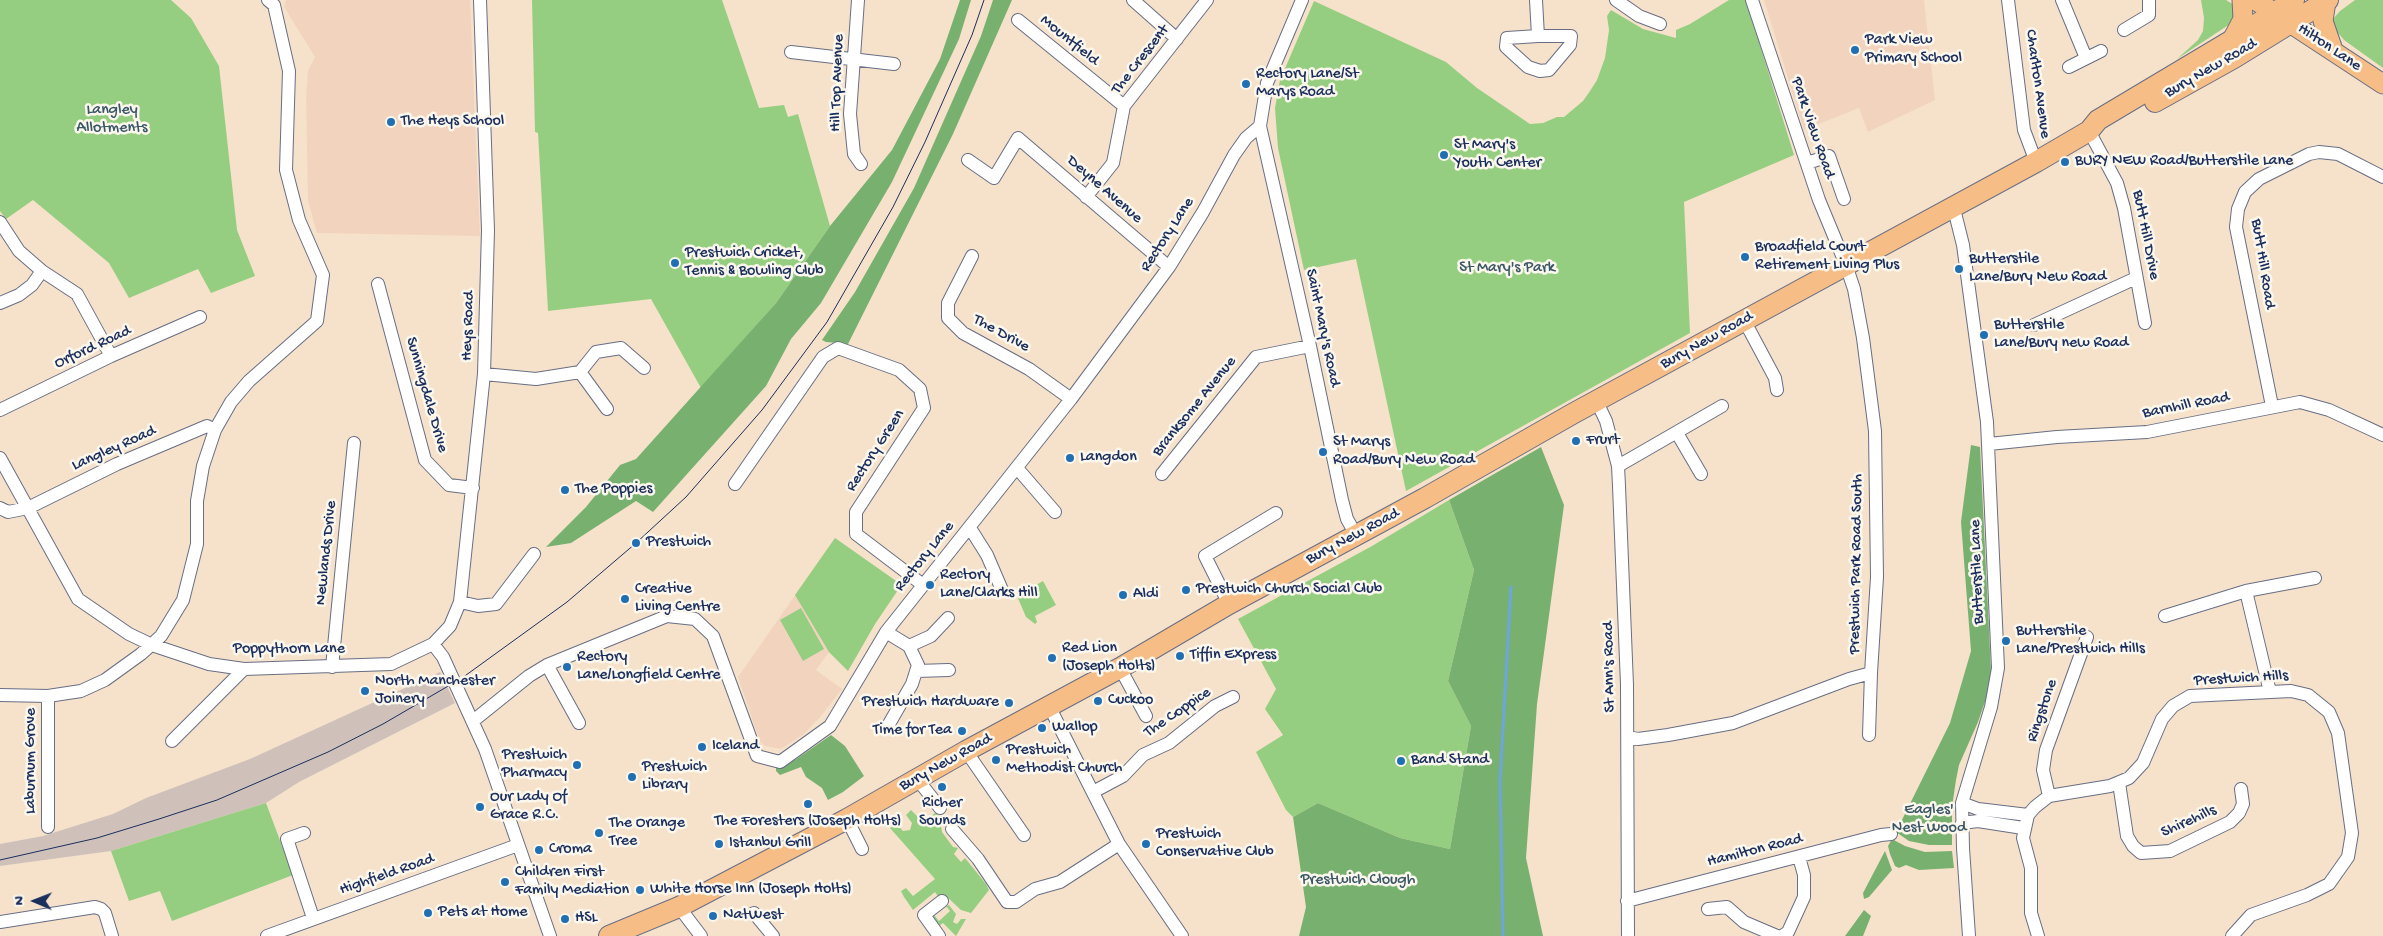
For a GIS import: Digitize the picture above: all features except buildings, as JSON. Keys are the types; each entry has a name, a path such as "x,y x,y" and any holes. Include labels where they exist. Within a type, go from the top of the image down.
{"highway":[{"name":"Bury New Road","path":"2090,130 2103,131 2234,58 2282,17 2294,0"},
{"name":"Bury New Road","path":"609,936 679,907 847,819 966,751 1120,668 1229,604 1953,205 2036,162 2090,130 2098,120 2232,40 2282,17 2327,0"}],"main road":[{"path":"2232,40 2243,20 2242,0"},
{"name":"Hilton Lane","path":"2255,0 2383,84"},
{"path":"2327,0 2323,21 2332,50"}],"street":[{"path":"0,695 48,696 82,691 105,680 152,645 161,636 183,600 197,544 197,502 203,466 215,430 231,402 249,381 317,321 323,275 299,220 286,170 289,70 274,5 268,0"},
{"name":"Heys Road","path":"433,644 450,626 460,602 484,374 488,230 480,0"},
{"name":"Hill Top Avenue","path":"858,0 851,133 854,154 862,164"},
{"path":"1134,0 1149,5 1177,39"},
{"name":"The Crescent","path":"1086,197 1112,163 1124,106 1207,0"},
{"path":"1260,126 1267,83 1302,0"},
{"path":"1536,0 1538,36"},
{"path":"1616,0 1639,16 1660,24"},
{"name":"Park View Road","path":"1752,0 1832,235 1846,265"},
{"path":"2062,0 2086,58"},
{"path":"2124,30 2148,15 2151,6 2149,0"},
{"name":"Charlton Avenue","path":"2013,6 2024,130 2036,162"},
{"name":"Mountfield","path":"1018,20 1124,106"},
{"path":"1538,36 1571,36 1570,45 1549,70 1540,71 1528,67 1506,47 1506,38 1538,36"},
{"path":"2069,67 2101,51"},
{"path":"790,52 894,64"},
{"name":"Rectory Lane","path":"473,720 529,676 547,665 668,616 695,618 713,636 757,756 780,762 830,726 886,632 1071,399 1168,267 1204,212 1234,155 1246,138 1260,126"},
{"name":"Saint Mary's Road","path":"1260,126 1310,346 1342,500 1347,519 1356,535"},
{"name":"Butt Hill Drive","path":"2090,130 2117,183 2124,208 2145,323"},
{"name":"Deyne Avenue","path":"968,160 994,178 1018,138 1168,267"},
{"name":"Butt Hill Road","path":"2272,406 2236,226 2238,209 2245,192 2259,179 2309,154 2319,152 2338,154 2383,178"},
{"path":"1807,163 1829,156 1844,199"},
{"name":"Butterstile Lane","path":"1953,205 1963,245 1989,444 1998,668 1991,707 1962,802 1970,936"},
{"path":"0,222 20,251 42,271 77,294 111,356"},
{"name":"The Drive","path":"972,256 948,303 948,318 963,333 1029,369 1071,399"},
{"name":"Prestwich Park Road South","path":"1628,737 1638,739 1732,723 1849,678 1871,673 1877,577 1875,431 1863,338 1854,289 1846,265"},
{"path":"0,303 19,295 32,285 42,271"},
{"path":"2034,325 2136,278"},
{"name":"Sunningdale Drive","path":"378,284 425,460 449,485 472,488"},
{"name":"Orford Road","path":"0,410 111,356 200,317"},
{"path":"1744,320 1775,378 1777,390"},
{"name":"Branksome Avenue","path":"1162,474 1256,357 1310,346"},
{"path":"484,374 536,379 580,372 596,352 621,348 644,368"},
{"name":"Rectory Green","path":"735,484 823,356 838,348 899,370 920,389 924,408 856,512 856,534 923,585"},
{"path":"580,372 607,408"},
{"name":"St Ann's Road","path":"1597,402 1606,421 1618,466 1625,593 1628,737 1628,936"},
{"name":"Barnhill Road","path":"1989,444 2056,437 2147,432 2300,402 2310,403 2383,435"},
{"path":"1618,466 1722,406"},
{"name":"Langley Road","path":"28,508 117,464 207,426 215,430"},
{"path":"1677,433 1701,474"},
{"name":"Newlands Drive","path":"332,667 354,443"},
{"name":"Poppythorn Lane","path":"0,458 78,599 129,634 152,645 209,664 244,669 391,664 433,644"},
{"path":"1017,468 1055,512"},
{"path":"0,508 8,512 28,508"},
{"path":"1229,604 1206,556 1276,513"},
{"path":"970,528 987,555 1002,590"},
{"path":"460,602 478,606 496,604 534,554"},
{"path":"2165,616 2246,591 2315,578"},
{"path":"2246,591 2270,692"},
{"path":"909,646 931,636 948,618"},
{"path":"886,632 909,646 918,665 912,684 890,724"},
{"name":"Ringstone","path":"2049,796 2042,770 2046,750 2087,637"},
{"path":"433,644 443,657 485,749 550,936"},
{"path":"547,665 579,723"},
{"path":"1120,668 1146,716"},
{"path":"172,741 244,669"},
{"path":"916,671 949,670"},
{"path":"1869,735 1871,673"},
{"name":"Prestwich Hills","path":"2049,796 2110,786 2129,778 2143,763 2162,719 2173,706 2190,696 2291,691 2308,695 2329,712 2338,733 2352,833 2348,857 2328,884 2306,895 2251,915 2232,936"},
{"name":"Laburnum Grove","path":"48,696 48,827"},
{"name":"The Coppice","path":"1093,792 1123,776 1143,755 1169,743 1215,706 1233,697"},
{"path":"1049,706 1119,844 1182,936"},
{"path":"966,751 1024,835"},
{"path":"918,780 940,808"},
{"name":"Shirehills","path":"2119,782 2127,836 2133,846 2141,853 2170,851 2230,822 2239,813 2243,804 2240,789"},
{"path":"2038,936 2031,913 2032,879 2024,845 2023,828 2028,815 2049,796"},
{"path":"1962,802 1978,809 2028,815"},
{"path":"847,819 862,849"},
{"path":"1962,823 1978,821 2023,828"},
{"path":"952,829 978,859 1007,902 1016,902 1035,889 1060,882 1119,844"},
{"path":"304,834 287,839 313,918"},
{"name":"Hamilton Road","path":"1627,901 1881,834 1891,834"},
{"name":"Highfield Road","path":"267,936 518,845"},
{"path":"1782,936 1788,932 1804,897 1804,875 1799,857"},
{"path":"939,936 924,915 942,901"},
{"path":"0,922 95,907 105,913 112,936"},
{"path":"679,907 700,936"},
{"path":"1708,909 1727,907 1744,922 1777,936"},
{"path":"754,913 772,936"}],"shaded area":[{"name":"The Heys School","path":"286,0 470,0 480,236 317,233 308,201 306,98 308,71 315,57 284,7"},
{"name":"Park View Primary School","path":"1764,0 1924,0 1935,100 1868,132 1859,108 1804,130"},
{"path":"835,538 899,583 900,587 875,624 848,671 829,652 816,670 842,689 822,715 804,734 781,749 765,746 760,742 738,677"},
{"path":"440,672 455,703 299,782 266,803 111,851 0,866 0,844 43,836 113,814 146,798 250,759"}],"green space":[{"name":"Langley Allotments","path":"0,0 171,0 191,18 219,66 237,230 255,276 211,293 198,269 129,298 109,263 33,200 6,219 0,211"},
{"name":"Prestwich Cricket, Tennis & Bowling Club","path":"532,0 722,0 759,108 784,105 788,117 798,114 830,226 776,303 701,388 651,299 548,311 538,133 535,132"},
{"path":"960,0 971,0 959,39 892,182 821,303 791,339 766,386 653,512 636,501 571,543 546,547 586,507 620,465 636,459 776,303 830,226 892,150 940,59"},
{"path":"993,0 1012,0 953,134 848,344 826,342 822,340 855,292 914,188 981,36"},
{"name":"St Mary's Park","path":"1729,0 1746,0 1794,155 1684,202 1690,333 1406,491 1356,259 1304,270 1278,148 1275,108 1280,80 1314,1 1446,62 1477,88 1530,124 1543,123 1557,117 1564,117 1583,101 1597,80 1605,58 1609,30 1607,16 1611,10 1643,29 1676,38 1676,30 1690,24"},
{"path":"2201,0 2226,0 2234,5 2234,19 2230,24 2177,59 2198,40 2203,31 2204,18"},
{"path":"2355,0 2383,0 2383,68 2344,40 2334,28 2333,19"},
{"name":"Eagles' Nest Wood","path":"1971,445 1980,447 1991,671 1988,693 1978,722 1959,765 1952,807 1952,845 1929,845 1909,841 1896,832 1950,723 1971,651 1961,522"},
{"name":"Prestwich Clough","path":"1541,447 1564,505 1537,704 1526,858 1543,936 1299,936 1306,907 1293,817 1318,803 1400,838 1450,849 1471,726 1448,681 1474,570 1449,500"},
{"path":"1449,500 1474,570 1448,681 1471,726 1450,849 1400,838 1318,803 1293,817 1286,810 1256,752 1283,735 1265,709 1276,689 1238,619 1372,546"},
{"path":"835,538 899,583 900,587 875,624 848,671 829,652 795,595"},
{"path":"1043,581 1056,605 1035,616 1037,622 1035,624 1026,617 1017,596"},
{"path":"801,608 824,649 803,661 780,620"},
{"path":"831,735 845,746 864,776 843,792 828,800 822,788 806,777 801,767 780,775 776,771 776,766 795,760"},
{"path":"266,803 293,875 172,921 160,891 129,901 111,851"},
{"path":"911,810 924,823 936,812 940,819 942,832 953,847 958,848 954,854 961,862 965,858 986,884 989,890 971,913 961,910 946,896 939,898 935,892 913,910 904,897 901,891 906,888 913,896 935,879 890,828 896,823 903,831 910,830 912,823 906,815"},
{"name":"Eagles' Nest Wood","path":"1892,839 1905,846 1925,852 1952,851 1954,868 1919,870 1906,865 1899,868 1895,866 1888,846"},
{"name":"Eagles' Nest Wood","path":"1885,851 1892,870 1869,897 1864,899 1863,893"},
{"path":"949,905 956,914 953,922 957,924 961,919 966,919 956,936 943,923 936,928 931,920 934,915 939,921 950,911 946,906"},
{"path":"1864,910 1871,916 1863,936 1845,936"}],"waterway":[{"path":"1503,936 1500,780 1511,587"}],"tram line":[{"path":"0,860 97,838 217,800 328,752 383,724 462,678 567,602 636,543 686,497 762,410 827,322 893,207 925,142 972,35 984,0"}],"place":[{"name":"Park View Primary School","path":"1855,50"},
{"name":"Rectory Lane/St Marys Road","path":"1246,84"},
{"name":"The Heys School","path":"391,122"},
{"name":"St Mary's Youth Center","path":"1444,155"},
{"name":"BURY NEW Road/Butterstile Lane","path":"2065,162"},
{"name":"Broadfield Court Retirement Living Plus","path":"1745,257"},
{"name":"Prestwich Cricket, Tennis & Bowling Club","path":"675,263"},
{"name":"Butterstile Lane/Bury New Road","path":"1959,269"},
{"name":"Butterstile Lane/Bury new Road","path":"1984,335"},
{"name":"Frurt","path":"1576,441"},
{"name":"St Marys Road/Bury New Road","path":"1323,452"},
{"name":"Langdon","path":"1070,458"},
{"name":"The Poppies","path":"565,490"},
{"name":"Prestwich","path":"636,543"},
{"name":"Rectory Lane/Clarks Hill","path":"930,585"},
{"name":"Prestwich Church Social Club","path":"1186,590"},
{"name":"Aldi","path":"1123,595"},
{"name":"Creative Living Centre","path":"625,599"},
{"name":"Butterstile Lane/Prestwich Hills","path":"2006,641"},
{"name":"Tiffin Express","path":"1180,656"},
{"name":"Red Lion (Joseph Holts)","path":"1052,658"},
{"name":"Rectory Lane/Longfield Centre","path":"567,667"},
{"name":"North Manchester Joinery","path":"365,691"},
{"name":"Cuckoo","path":"1098,701"},
{"name":"Prestwich Hardware","path":"1009,703"},
{"name":"Wallop","path":"1042,728"},
{"name":"Time for Tea","path":"962,731"},
{"name":"Iceland","path":"702,747"},
{"name":"Prestwich Methodist Church","path":"996,760"},
{"name":"Band Stand","path":"1401,761"},
{"name":"Prestwich Pharmacy","path":"577,765"},
{"name":"Prestwich Library","path":"632,777"},
{"name":"Richer Sounds","path":"942,787"},
{"name":"The Foresters (Joseph Holts)","path":"808,804"},
{"name":"Our Lady Of Grace R.C.","path":"480,807"},
{"name":"The Orange Tree","path":"599,833"},
{"name":"Istanbul Grill","path":"719,844"},
{"name":"Prestwich Conservative Club","path":"1146,844"},
{"name":"Croma","path":"539,850"},
{"name":"Children First Family Mediation","path":"505,882"},
{"name":"White Horse Inn (Joseph Holts)","path":"640,890"},
{"name":"Pets at Home","path":"428,913"},
{"name":"NatWest","path":"713,916"},
{"name":"HSL","path":"565,919"}]}
